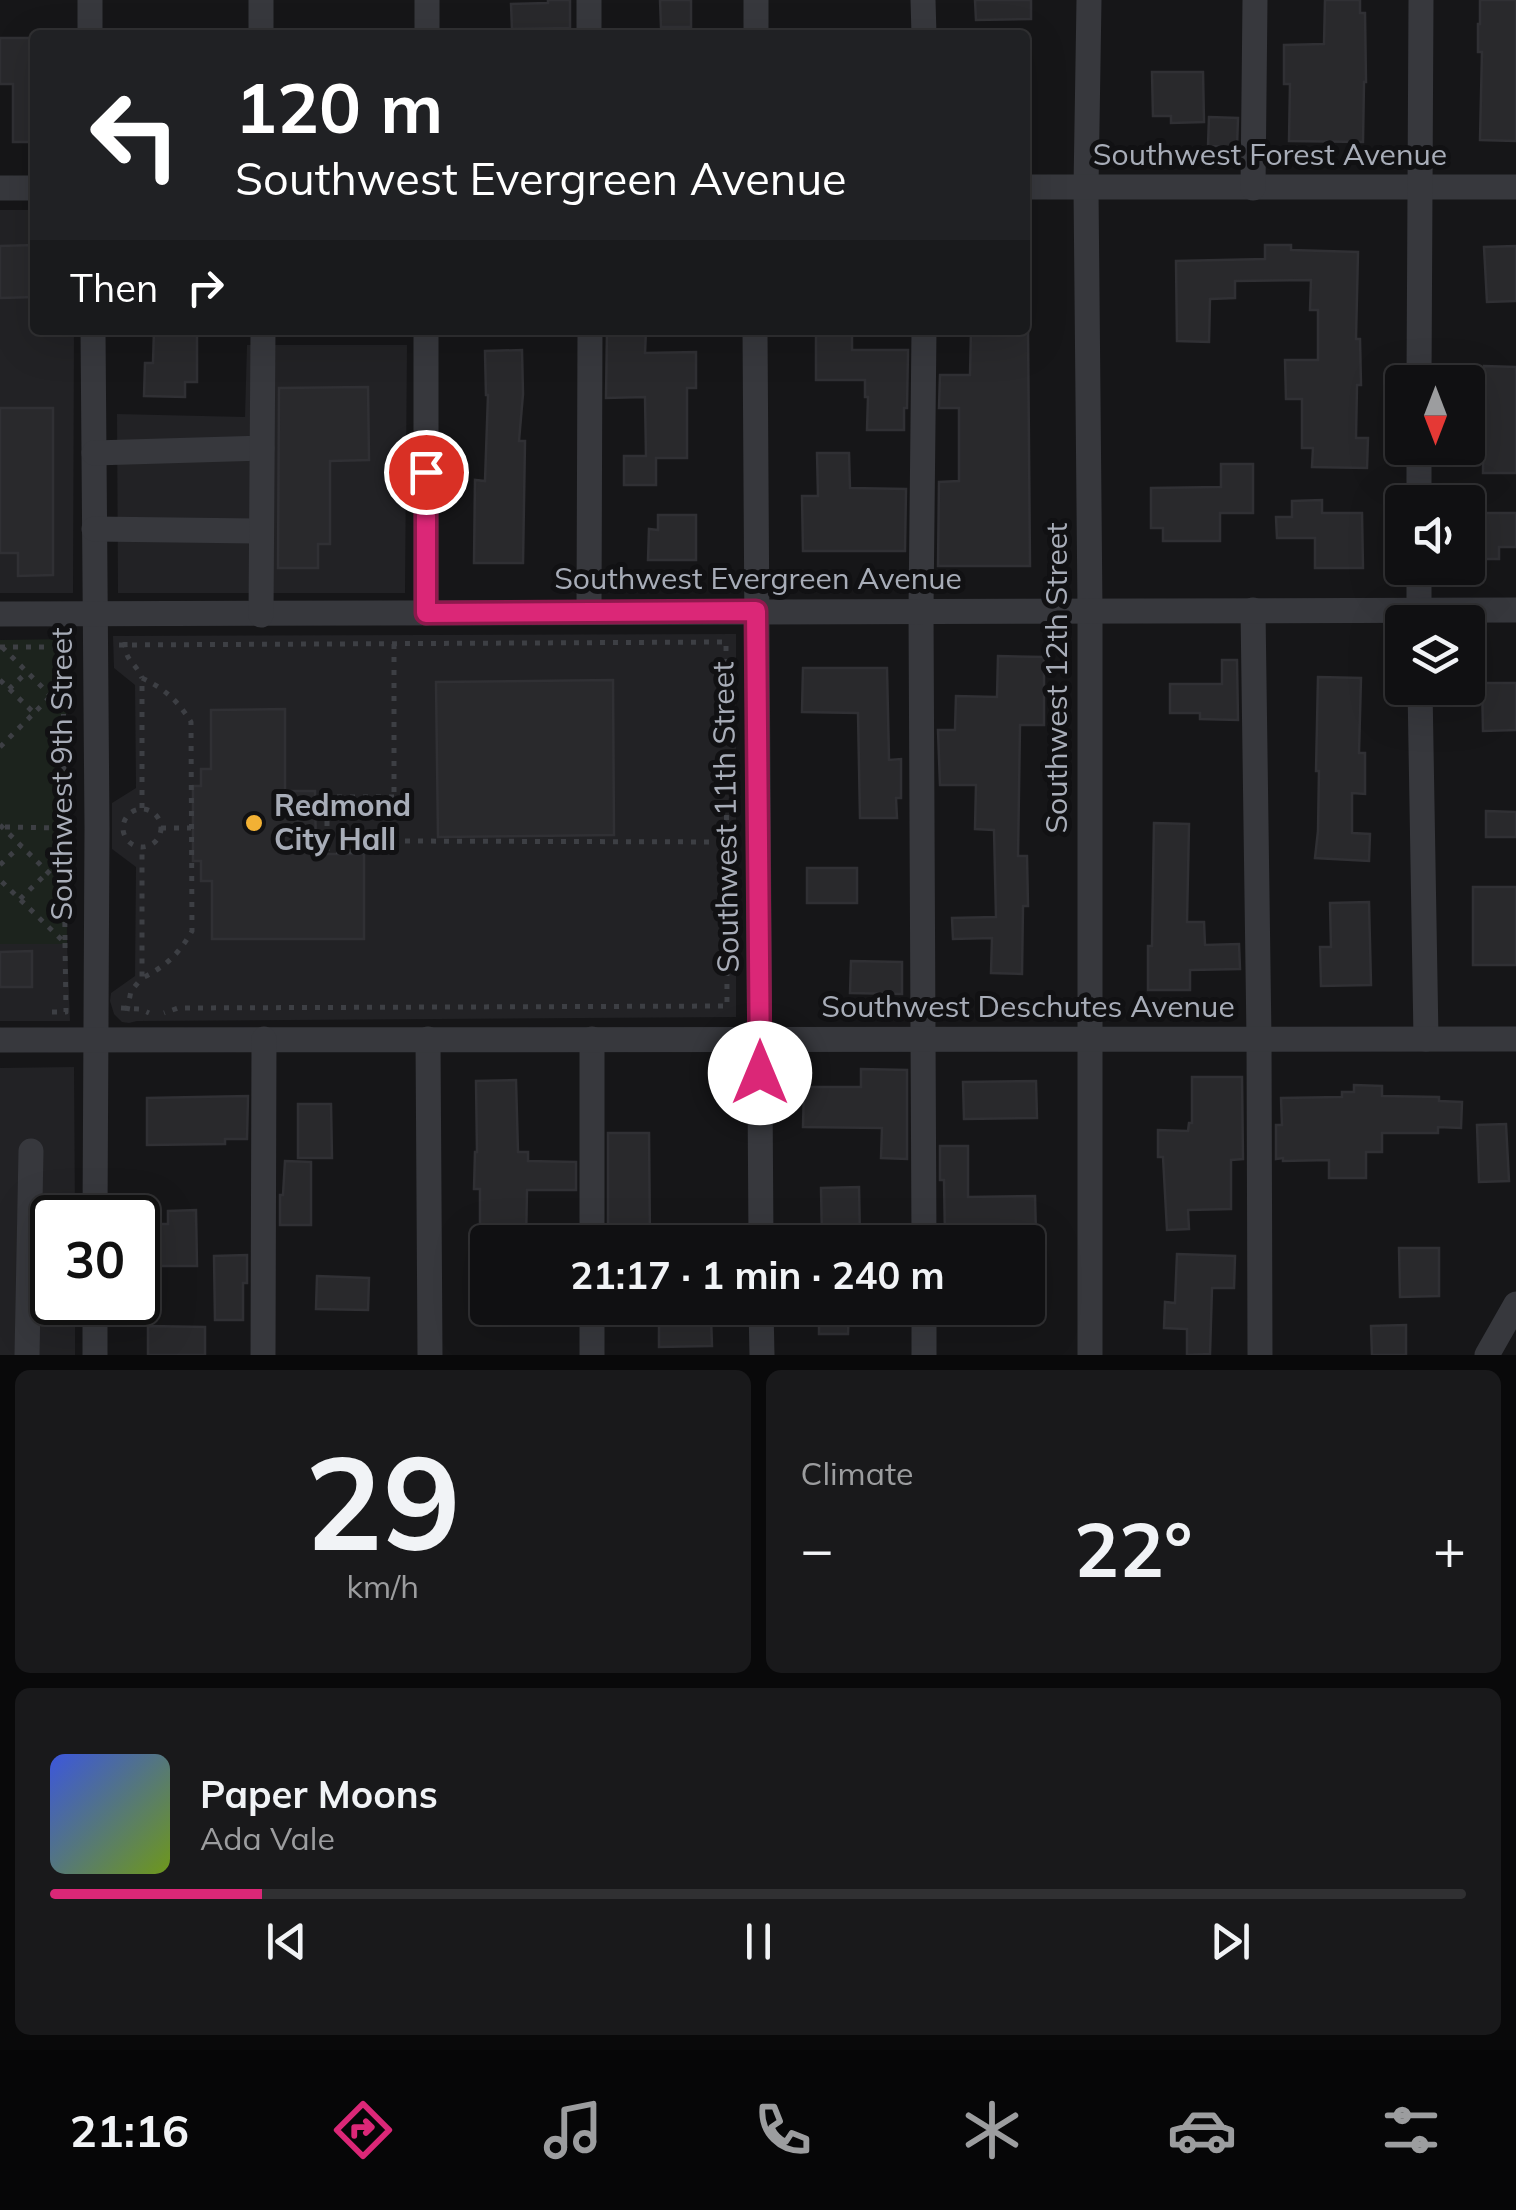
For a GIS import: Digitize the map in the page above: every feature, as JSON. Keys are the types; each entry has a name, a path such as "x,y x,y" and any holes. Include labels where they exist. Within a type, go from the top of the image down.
{"street":[{"path":"90,0 90,30"},
{"path":"261,0 261,30"},
{"path":"426,30 427,0"},
{"path":"589,0 589,30"},
{"path":"756,0 756,30"},
{"path":"924,0 924,30"},
{"name":"Southwest 12th Street","path":"1089,0 1086,188 1090,1355"},
{"path":"1253,188 1255,0"},
{"path":"1419,365 1421,0"},
{"name":"Southwest Forest Avenue","path":"1030,187 1516,187"},
{"path":"0,188 30,188"},
{"name":"Southwest 9th Street","path":"93,335 95,1195"},
{"path":"261,615 262,335"},
{"path":"426,335 426,613"},
{"path":"589,612 590,335"},
{"name":"Southwest 11th Street","path":"755,335 761,1225"},
{"path":"924,335 924,1225"},
{"path":"94,453 262,448"},
{"path":"94,529 261,531"},
{"path":"1253,610 1260,1355"},
{"name":"Southwest Evergreen Avenue","path":"0,614 1253,610 1385,615"},
{"name":"Southwest Evergreen Avenue","path":"1485,612 1516,610"},
{"path":"1420,705 1426,1039"},
{"path":"263,1355 264,1039"},
{"path":"428,1039 430,1355"},
{"path":"592,1039 592,1225"},
{"name":"Southwest Deschutes Avenue","path":"0,1040 1516,1039"},
{"path":"27,1355 31,1151"},
{"path":"1487,1355 1516,1304"},
{"path":"95,1325 96,1355"},
{"path":"592,1325 592,1355"},
{"path":"762,1325 762,1355"},
{"path":"924,1325 924,1355"}],"path":[{"path":"118,1008 160,1015 178,1008 727,1006 726,642 126,642 125,653 142,678 142,808"},
{"path":"394,644 394,797 394,852 327,852 327,798 394,797"},
{"path":"1,647 67,647 66,1012 50,1012"},
{"path":"1,647 64,709"},
{"path":"10,689 27,672"},
{"path":"142,678 173,697 190,722 192,931 167,964 142,978"},
{"path":"0,680 34,713"},
{"path":"0,747 51,696"},
{"path":"142,808 158,816 161,828 158,839 142,847 130,843 122,828 126,816 142,808"},
{"path":"1,827 64,828"},
{"path":"1,827 64,888"},
{"path":"161,828 191,828"},
{"path":"394,841 726,842"},
{"path":"0,866 20,846"},
{"path":"127,1018 131,991 142,982 142,847"},
{"path":"20,900 48,872"},
{"path":"0,880 65,944"}],"shaded area":[{"path":"0,210 30,210 30,335 74,335 73,593 0,593"},
{"path":"247,345 407,345 405,593 118,593 117,414 245,417"},
{"path":"736,634 736,1017 129,1023 114,1014 111,993 135,976 136,867 112,849 112,803 136,788 135,685 114,668 113,636"},
{"path":"66,639 67,944 0,944 0,640"},
{"path":"0,944 67,944 70,1021 0,1021"},
{"path":"74,1067 75,1195 30,1195 30,1325 75,1325 75,1355 0,1355 0,1068"}],"building":[{"path":"570,0 570,28 512,29 511,4"},
{"path":"660,0 691,0 691,27 661,27"},
{"path":"975,0 1031,0 1031,19 976,20"},
{"path":"1325,0 1360,0 1360,13 1365,13 1363,142 1289,141 1290,84 1284,84 1284,45 1324,44"},
{"path":"1480,0 1516,0 1516,141 1480,140"},
{"path":"0,38 30,38 30,142 13,142 13,84 0,84"},
{"path":"1152,72 1203,72 1204,122 1171,123 1171,116 1153,116"},
{"path":"1209,117 1238,118 1237,147 1208,146"},
{"path":"30,245 30,297 0,298 0,246"},
{"path":"1265,245 1291,245 1291,250 1358,252 1356,339 1360,339 1361,385 1357,385 1356,438 1368,438 1367,468 1312,467 1313,448 1302,448 1302,399 1286,399 1285,360 1318,360 1318,310 1310,310 1311,280 1235,281 1235,298 1210,299 1209,342 1177,341 1176,261 1265,259"},
{"path":"1516,246 1516,301 1487,302 1484,247"},
{"path":"154,335 197,335 197,382 185,382 185,397 144,396 145,363 153,363"},
{"path":"607,335 646,335 645,353 696,352 696,388 687,388 687,458 656,458 656,485 624,485 624,456 646,456 645,397 606,398"},
{"path":"816,335 852,335 852,350 908,350 904,430 867,430 865,380 816,380"},
{"path":"971,335 1028,335 1030,566 938,566 939,482 959,481 959,408 939,408 940,375 970,375"},
{"path":"522,350 519,441 525,441 523,563 474,563 475,480 485,481 485,351"},
{"path":"1485,366 1516,367 1516,473 1483,473"},
{"path":"368,387 369,460 330,461 330,544 318,544 318,568 278,568 279,388"},
{"path":"0,408 53,408 53,575 18,576 18,553 0,553"},
{"path":"817,453 849,453 850,488 906,489 905,551 803,551 802,496 818,496"},
{"path":"1221,464 1253,464 1253,513 1220,513 1220,541 1163,541 1163,528 1151,528 1151,488 1221,487"},
{"path":"1322,500 1322,513 1362,513 1363,568 1315,568 1315,538 1277,538 1276,517 1292,517 1292,501"},
{"path":"1485,513 1516,513 1516,547 1499,547 1499,559 1485,559"},
{"path":"658,515 696,515 696,560 648,560 649,529 658,530"},
{"path":"998,656 1044,657 1044,725 1020,725 1018,856 1027,856 1028,906 1023,906 1022,974 991,973 992,938 953,939 952,918 996,917 994,830 975,829 976,785 940,785 938,730 955,730 956,696 997,697"},
{"path":"1222,660 1237,660 1238,720 1200,719 1200,713 1170,713 1170,684 1222,684"},
{"path":"803,668 887,668 889,760 901,759 897,818 860,818 858,713 802,712"},
{"path":"1318,677 1361,678 1359,753 1365,753 1365,794 1352,793 1352,833 1370,834 1369,861 1315,858"},
{"path":"613,680 614,835 438,837 436,682"},
{"path":"1485,683 1516,683 1516,730 1483,731"},
{"name":"Redmond City Hall","path":"285,709 285,791 315,791 316,854 364,854 364,939 212,939 212,881 201,881 201,861 193,861 193,786 201,786 201,769 211,769 211,710"},
{"path":"1486,811 1516,812 1516,837 1486,837"},
{"path":"1154,823 1189,824 1187,922 1204,922 1205,945 1239,944 1240,969 1190,970 1190,990 1148,990"},
{"path":"807,868 857,868 857,903 807,903"},
{"path":"1473,887 1516,887 1516,965 1473,965"},
{"path":"1369,902 1371,985 1321,986 1320,947 1331,947 1330,903"},
{"path":"32,951 32,987 0,987 0,952"},
{"path":"851,961 902,962 902,994 850,993"},
{"path":"861,1069 907,1070 907,1159 881,1158 882,1128 803,1127 804,1087 861,1087"},
{"path":"1192,1077 1242,1077 1243,1159 1231,1160 1231,1209 1188,1210 1189,1229 1167,1230 1158,1130 1188,1131 1192,1123"},
{"path":"516,1080 518,1152 528,1152 528,1161 576,1162 576,1190 527,1190 526,1225 480,1225 480,1189 474,1189 476,1081"},
{"path":"1036,1081 1037,1118 964,1119 963,1082"},
{"path":"1354,1085 1382,1086 1382,1096 1439,1097 1439,1101 1462,1102 1461,1128 1438,1127 1438,1133 1382,1133 1382,1152 1366,1152 1366,1178 1329,1178 1329,1160 1276,1159 1276,1125 1282,1125 1281,1098 1342,1097 1342,1092 1354,1092"},
{"path":"248,1096 247,1139 225,1139 225,1144 147,1145 147,1098"},
{"path":"298,1104 331,1104 332,1158 298,1158"},
{"path":"1506,1124 1509,1181 1479,1182 1477,1125"},
{"path":"608,1133 649,1133 650,1225 608,1225"},
{"path":"940,1146 968,1146 968,1197 1035,1196 1036,1225 945,1225 944,1180 940,1180"},
{"path":"285,1161 311,1162 311,1225 280,1225"},
{"path":"859,1187 860,1225 822,1225 821,1188"},
{"path":"196,1210 197,1266 160,1266 160,1224 168,1224 168,1211"},
{"path":"1399,1248 1439,1248 1439,1296 1400,1297"},
{"path":"1177,1254 1235,1256 1234,1288 1212,1288 1210,1354 1187,1355 1187,1329 1164,1328 1165,1302 1175,1303"},
{"path":"247,1255 243,1320 215,1320 214,1256"},
{"path":"317,1276 369,1278 368,1310 316,1309"},
{"path":"659,1325 711,1325 712,1346 659,1347"},
{"path":"819,1325 848,1325 848,1334 819,1334"},
{"path":"1406,1325 1406,1355 1372,1355 1371,1326"},
{"path":"148,1326 205,1327 205,1355 148,1355"}],"place":[{"name":"Redmond City Hall","path":"254,823"}],"route":[{"path":"426,472 426,613 756,611 760,1073"}]}
